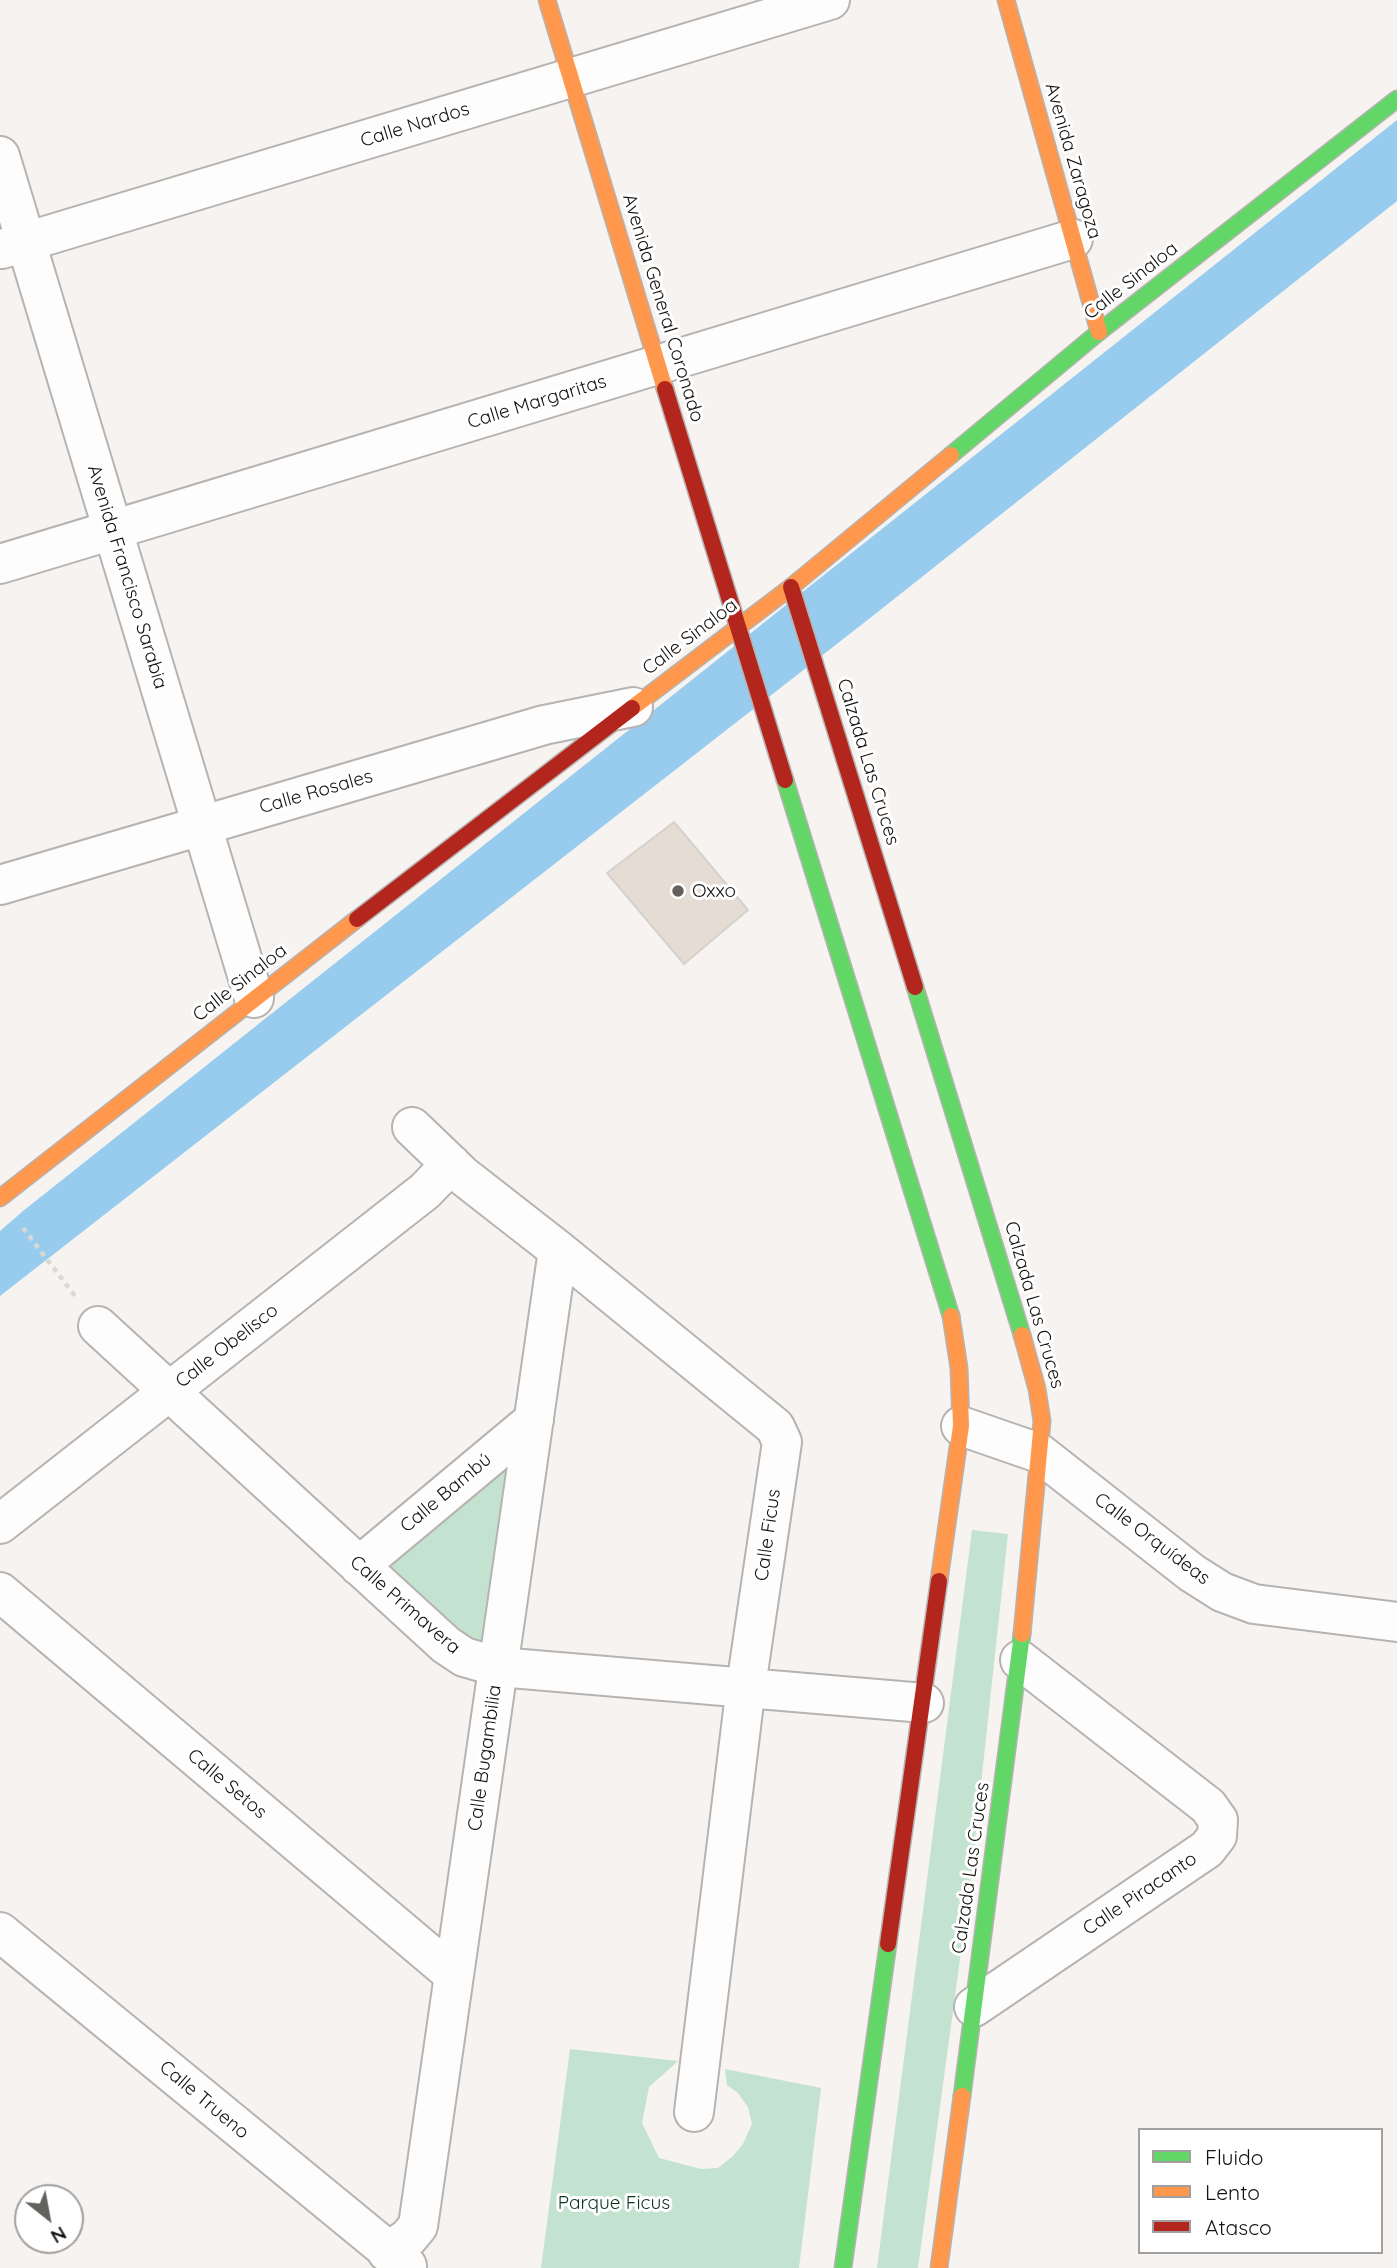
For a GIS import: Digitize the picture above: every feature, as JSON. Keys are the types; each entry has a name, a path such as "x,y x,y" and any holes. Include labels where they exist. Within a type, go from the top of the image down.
{"street":[{"name":"Avenida General Coronado","path":"547,0 737,627"},
{"name":"Calle Nardos","path":"13,245 830,0"},
{"name":"Avenida Zaragoza","path":"1006,0 1099,332"},
{"name":"Calle Sinaloa","path":"0,1198 254,998 791,587 1099,332 1397,99"},
{"name":"Avenida Francisco Sarabia","path":"0,156 13,245 113,530 254,998"},
{"name":"Calle Margaritas","path":"0,564 1073,239"},
{"name":"Calzada Las Cruces","path":"791,587 1018,1318 1037,1389 1042,1421 1020,1660 939,2268"},
{"path":"737,627 953,1322 959,1368 961,1426 843,2268"},
{"name":"Calle Rosales","path":"0,885 544,725 633,707"},
{"name":"Calle Ficus","path":"412,1127 451,1164 775,1427 782,1442 746,1686 694,2112"},
{"name":"Calle Obelisco","path":"0,1524 425,1191 451,1164"},
{"name":"Calle Bugambilia","path":"398,2260 408,2238 418,2227 558,1250"},
{"name":"Calle Primavera","path":"98,1326 446,1645 464,1657 499,1667 924,1703"},
{"name":"Calle Bambú","path":"359,1566 534,1420"},
{"name":"Calle Orquídeas","path":"961,1426 1039,1453 1192,1573 1222,1592 1254,1604 1397,1622"},
{"name":"Calle Setos","path":"0,1592 454,1975"},
{"name":"Calle Piracanto","path":"974,2007 1207,1849 1217,1836 1218,1821 1208,1806 1020,1660"},
{"name":"Calle Trueno","path":"0,1932 398,2260"}],"path":[{"path":"23,1227 48,1261"}],"green space":[{"path":"529,1429 495,1663 365,1567"},
{"path":"972,1530 1008,1534 970,1886 918,2268 877,2268"},
{"name":"Parque Ficus","path":"570,2049 678,2061 649,2087 642,2123 659,2158 701,2169 718,2168 733,2156 743,2144 752,2124 748,2107 738,2093 727,2085 725,2069 821,2088 799,2268 541,2268"}],"water":[{"path":"1397,120 1397,201 865,622 0,1296 0,1231 23,1211"}],"building":[{"name":"Oxxo","path":"674,822 748,910 684,964 607,873"}],"traffic: fast":[{"path":"951,455 1099,332 1397,99"},
{"path":"785,780 951,1316"},
{"path":"915,987 1022,1335"},
{"path":"962,2096 1022,1634"},
{"path":"843,2268 888,1944"}],"traffic: slow":[{"path":"547,0 665,389"},
{"path":"1006,0 1099,332"},
{"path":"632,708 791,587 951,455"},
{"path":"0,1198 357,919"},
{"path":"939,1581 961,1426 959,1368 951,1316"},
{"path":"1022,1335 1037,1389 1042,1421 1022,1634"},
{"path":"939,2268 962,2096"}],"traffic: jam":[{"path":"665,389 785,780"},
{"path":"791,587 915,987"},
{"path":"357,919 632,708"},
{"path":"888,1944 939,1581"}],"place":[{"name":"Oxxo","path":"678,891"}]}
